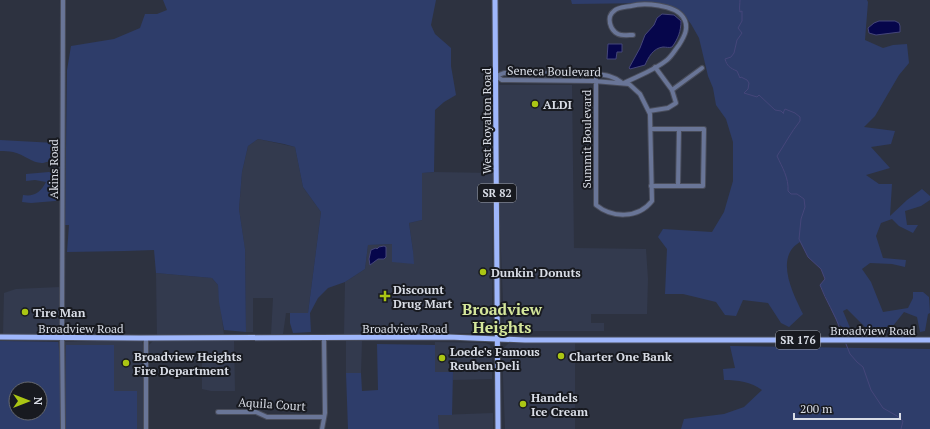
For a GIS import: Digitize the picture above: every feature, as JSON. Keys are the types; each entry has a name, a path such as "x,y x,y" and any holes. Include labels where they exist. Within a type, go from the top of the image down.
{"main road":[{"name":"West Royalton Road","path":"495,0 498,339"},
{"name":"Broadview Road","path":"0,337 448,337 498,339 930,340"},
{"name":"SR 82","path":"498,339 498,429"}],"street":[{"name":"Akins Road","path":"63,429 62,338 64,0"},
{"path":"622,83 668,60 686,32 684,17 669,8 647,4 635,4 613,11 610,15 610,26 613,30 619,34 633,35"},
{"path":"649,111 668,108 676,103 672,90 655,67"},
{"path":"672,90 702,68"},
{"name":"Seneca Boulevard","path":"496,76 504,73 596,74 609,75 622,83"},
{"name":"Summit Boulevard","path":"596,74 596,205 608,213 624,215 639,211 647,207 652,201"},
{"name":"Seneca Boulevard","path":"496,76 502,80 596,81 628,84 640,94 650,114 652,201"},
{"path":"651,129 704,129 703,186 651,186"},
{"path":"678,186 679,129"},
{"path":"146,338 146,429"},
{"path":"322,429 324,417 324,338"},
{"name":"Aquila Court","path":"218,412 256,412 267,417 324,417"}],"shaded area":[{"path":"163,0 436,0 431,25 435,34 451,48 451,66 456,95 444,102 435,110 434,172 422,173 422,220 409,223 414,264 392,262 392,244 368,245 365,269 345,282 328,288 318,298 310,313 311,332 293,333 290,323 290,313 308,313 321,212 303,187 295,147 258,139 248,146 242,172 239,209 245,249 246,332 224,330 219,302 218,285 212,278 156,273 154,250 67,252 69,225 65,225 67,70 71,46 114,39 140,28 145,14 157,14 167,10"},
{"path":"571,0 867,0 865,40 883,48 893,45 907,44 909,63 899,75 875,116 864,127 895,131 891,144 871,147 890,168 866,175 879,184 892,184 890,216 907,200 922,189 930,196 930,200 921,206 905,211 907,225 918,225 913,233 899,226 892,219 881,223 876,236 883,258 906,260 905,267 892,264 870,263 862,269 871,282 883,312 908,308 913,298 913,292 923,292 929,297 930,313 928,314 925,331 920,332 917,317 904,312 889,331 871,333 847,309 843,311 851,330 838,324 820,285 825,279 821,269 808,257 800,242 792,249 788,257 787,266 791,286 803,314 789,327 781,323 768,303 743,300 736,316 725,315 716,302 683,294 665,294 667,249 658,237 663,229 712,232 724,212 733,181 733,142 726,119 716,105 713,88 708,76 699,38 683,13 653,3 572,4"},
{"path":"662,14 674,15 681,21 680,32 676,41 672,47 656,49 649,56 645,65 630,69 629,68 645,35 654,25 657,18"},
{"path":"879,21 895,21 899,23 900,32 876,35 869,33 868,28"},
{"path":"608,44 622,44 622,52 617,52 616,59 607,59"},
{"path":"499,85 572,85 574,248 646,249 648,279 647,314 591,314 591,323 604,323 604,331 509,331 504,325 500,227"},
{"path":"258,139 295,147 303,187 321,212 308,313 286,313 283,334 271,335 273,298 253,298 253,332 246,332 245,250 239,209 242,172 248,146"},
{"path":"0,140 55,143 56,156 50,161 44,163 34,162 13,152 0,151"},
{"path":"49,172 57,175 59,181 58,200 31,203 22,202 23,195 37,193 42,189 46,182 35,180 26,181 26,174"},
{"path":"422,173 493,173 492,316 489,331 482,333 344,335 345,282 365,269 368,245 392,244 413,251 409,223 422,220"},
{"path":"384,246 386,247 386,257 384,259 378,259 370,265 369,259 371,250"},
{"path":"156,273 212,278 218,285 224,335 157,336"},
{"path":"60,287 59,334 3,335 4,293 16,289"},
{"path":"234,340 235,391 211,391 202,389 202,361 148,360 149,345 153,341"},
{"path":"346,340 362,340 361,373 346,373"},
{"path":"0,341 142,341 144,349 144,429 0,429"},
{"path":"0,341 58,342 61,374 60,429 0,429"},
{"path":"435,342 486,343 490,345 492,351 492,379 453,380 453,373 435,372"},
{"path":"510,342 575,342 575,429 505,429 502,350"},
{"path":"377,344 435,345 435,372 453,372 452,415 438,415 439,429 348,429 346,373 361,373 362,391 378,390"},
{"path":"66,345 114,345 114,391 137,391 137,429 65,429"},
{"path":"730,346 930,349 930,429 681,429 684,419 724,414 744,407 762,390 744,382 724,380 723,369 735,368"},
{"path":"493,413 493,429 439,429 438,415"}],"waterway":[{"path":"740,0 742,21 738,28 742,33 737,40 734,53 731,57 725,59 729,66 737,71 740,78 741,77 747,80 749,83 748,89 744,93 757,97 759,95 775,110 781,111 783,113 784,113 785,109 800,117 800,121 777,156 786,177 788,191 791,194 797,194 804,199 805,207 801,219 799,239 808,257 821,269 825,279 820,285 841,331"},
{"path":"846,344 850,354 863,367 871,390 883,408 903,421 901,429"}],"place":[{"name":"ALDI","path":"535,104"},
{"name":"Dunkin' Donuts","path":"483,272"},
{"name":"Discount Drug Mart","path":"385,296"},
{"name":"Tire Man","path":"25,312"},
{"name":"Charter One Bank","path":"561,356"},
{"name":"Loede's Famous Reuben Deli","path":"442,358"},
{"name":"Broadview Heights Fire Department","path":"126,363"},
{"name":"Handels Ice Cream","path":"523,404"}],"district":[{"name":"Broadview Heights","path":"502,318"}]}
